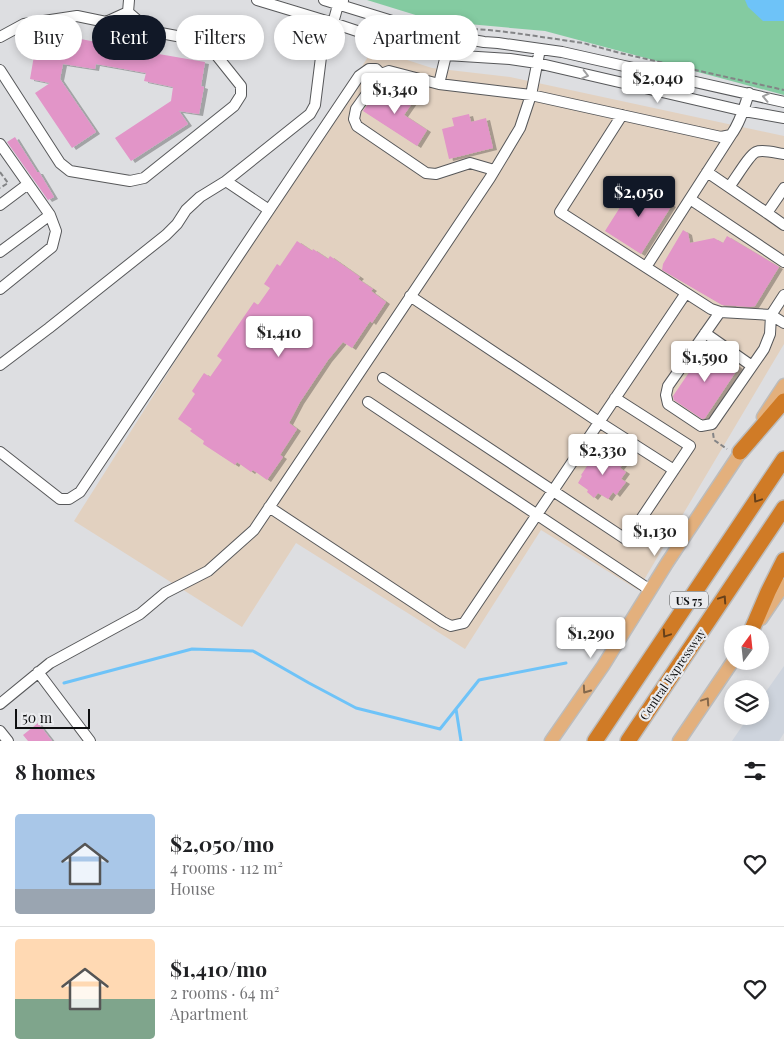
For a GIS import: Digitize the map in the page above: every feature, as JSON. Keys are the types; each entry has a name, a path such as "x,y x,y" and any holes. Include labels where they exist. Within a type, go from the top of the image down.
{"highway":[{"path":"734,450 784,401"},
{"name":"US 75","path":"595,741 784,459"},
{"name":"Central Expressway","path":"628,741 784,508"},
{"path":"754,625 784,560"}],"main road":[{"path":"551,741 603,666 734,450 784,385"},
{"path":"756,625 784,585"},
{"path":"679,741 726,670"}],"street":[{"path":"128,12 129,0"},
{"path":"257,0 307,15"},
{"path":"324,0 339,2 428,32 484,42 498,42 562,52 784,102"},
{"path":"335,15 339,2"},
{"path":"0,37 24,24 77,16 106,22 128,12"},
{"path":"0,70 60,163 70,171 130,181 144,178 234,106 241,95 241,86 209,46 198,40 150,31 128,12"},
{"path":"0,704 50,663 140,614 165,593 208,571 254,530 520,128 531,95 540,49"},
{"path":"478,57 510,59 537,64 744,111 784,118"},
{"path":"0,365 166,235 177,224 186,210 200,197 226,181 310,114 314,105 321,60"},
{"path":"439,84 445,60"},
{"path":"0,452 60,499 69,499 80,492 359,76 369,69 376,69 381,74"},
{"path":"494,170 470,163 436,174 426,173 357,126 354,119 356,109 381,74 389,71 439,84 531,95 721,137 731,135"},
{"path":"646,267 737,128 749,94"},
{"path":"622,115 560,212 711,309 720,312 771,315 784,323"},
{"path":"0,144 50,215 56,231 52,247 0,289"},
{"path":"730,188 755,152 784,154"},
{"path":"707,172 784,225"},
{"path":"226,181 269,210"},
{"path":"0,205 28,184"},
{"path":"767,213 784,188"},
{"path":"690,199 784,262"},
{"path":"0,252 50,215"},
{"path":"269,507 443,622 451,626 464,623 686,292"},
{"path":"720,312 668,386 666,395 668,404 702,426 712,424 764,349 770,334 771,315 784,295"},
{"path":"410,296 674,470"},
{"path":"705,333 752,366"},
{"path":"384,378 627,540 690,446 615,398"},
{"path":"368,402 650,590"},
{"path":"38,672 90,741"},
{"path":"0,731 8,741"}],"path":[{"path":"0,172 8,183 0,188"},
{"path":"712,424 714,440 734,450"}],"shaded area":[{"path":"366,60 407,60 432,68 510,77 784,136 784,344 638,590 541,530 465,649 296,543 242,627 74,521"},
{"path":"784,666 784,733 779,741 732,741 743,725 769,725 769,687"}],"green space":[{"path":"367,0 784,0 784,95 545,31 478,25 478,15 416,15"}],"water":[{"path":"745,0 784,0 784,21 763,21 748,7"}],"building":[{"path":"82,39 92,41 92,60 166,60 166,55 176,57 176,60 205,62 201,86 204,87 199,114 179,111 188,124 131,161 115,138 171,101 173,87 144,81 146,73 96,64 95,69 63,64 60,79 96,132 72,148 35,93 50,83 30,79 33,60 82,60"},
{"path":"381,85 397,96 399,93 413,102 404,115 427,130 417,146 363,111"},
{"path":"469,114 471,122 486,118 493,148 449,159 442,129 454,126 452,118"},
{"path":"15,137 54,197 48,200 7,142"},
{"path":"636,182 672,205 641,254 605,231"},
{"path":"683,230 688,233 690,243 714,238 723,243 727,236 779,267 755,306 722,305 662,270 663,264"},
{"path":"297,241 328,259 330,256 360,277 358,279 373,289 371,291 386,302 372,323 370,321 352,348 343,342 328,360 300,402 289,423 297,429 280,455 283,457 267,480 237,462 235,465 203,444 204,441 190,431 192,429 178,419 195,394 192,391 204,373 210,377 222,360 217,356 254,302 258,305 270,288 264,284 277,264 280,266"},
{"path":"707,346 739,367 705,418 702,419 674,400 673,396"},
{"path":"596,449 604,455 606,452 623,464 620,468 626,472 621,479 626,482 616,495 613,492 608,499 598,493 594,498 587,492 588,490 578,483"},
{"path":"38,723 52,741 28,741 23,735"}],"waterway":[{"path":"64,683 192,649 253,651 356,708 440,729 479,680 566,663"},
{"path":"456,709 461,741"}]}
